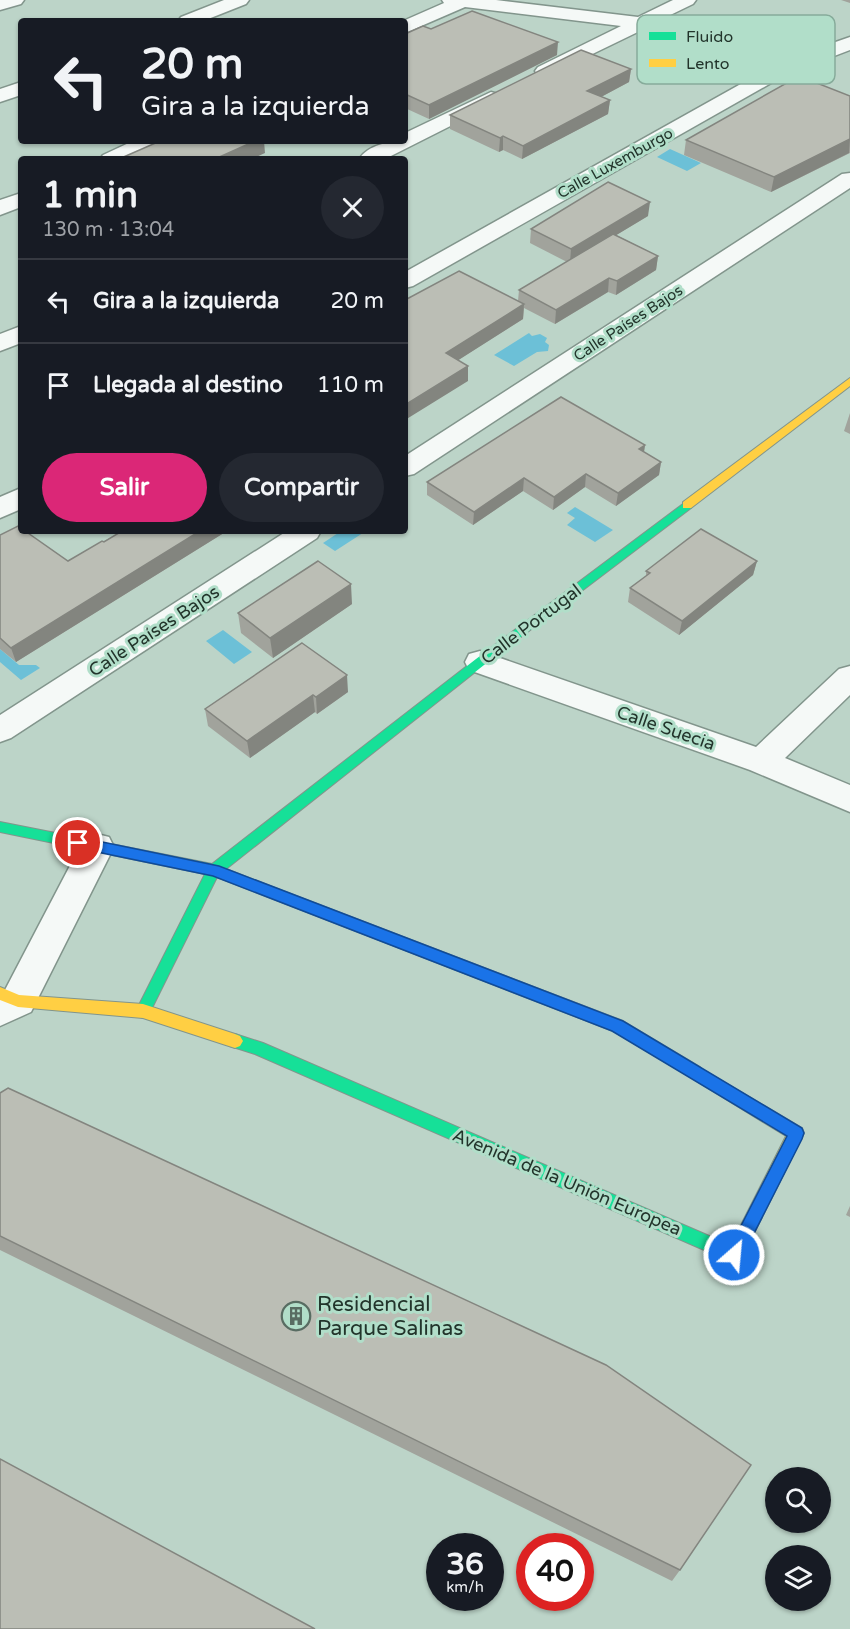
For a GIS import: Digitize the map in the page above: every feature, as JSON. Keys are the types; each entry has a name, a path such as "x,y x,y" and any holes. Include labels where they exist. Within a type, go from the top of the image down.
{"street":[{"path":"0,5 15,0"},
{"path":"195,18 240,0"},
{"path":"408,26 460,0 637,22"},
{"path":"657,15 687,0"},
{"path":"526,81 637,25"},
{"name":"Calle Luxemburgo","path":"835,48 850,43"},
{"path":"835,52 850,55"},
{"name":"Calle Luxemburgo","path":"408,279 755,84"},
{"path":"0,96 18,89"},
{"path":"408,140 505,91"},
{"path":"117,156 143,144"},
{"path":"375,156 399,144"},
{"name":"Calle Países Bajos","path":"408,466 850,179"},
{"path":"0,208 18,200"},
{"path":"0,344 18,335"},
{"name":"Calle Portugal","path":"214,870 480,662 850,381"},
{"path":"0,508 18,499"},
{"name":"Calle Países Bajos","path":"0,730 302,534"},
{"name":"Calle Suecia","path":"480,662 761,761 850,799"},
{"path":"761,761 850,677"},
{"name":"Avenida de la Unión Europea","path":"0,827 214,870 618,1026 796,1133 734,1255 258,1048 143,1011 6,1001"},
{"path":"6,1001 97,847"},
{"path":"143,1011 214,870"}],"water":[{"path":"670,149 701,163 687,171 657,157"},
{"path":"529,333 532,336 540,334 547,338 545,342 549,345 548,351 537,352 514,366 494,355"},
{"path":"575,507 613,530 595,542 567,525 575,518 567,513"},
{"path":"336,534 361,534 335,551 323,543"},
{"path":"223,630 252,652 234,664 206,641"},
{"path":"0,649 19,665 36,665 40,668 21,680 0,662"}],"building":[{"path":"472,11 558,42 429,105 408,95 408,33 423,26 431,29"},
{"path":"581,50 631,69 587,91 610,100 523,146 450,115"},
{"path":"785,84 819,84 850,96 850,139 774,177 686,140"},
{"path":"153,144 248,144 222,156 126,156"},
{"path":"608,182 650,202 571,249 531,229"},
{"path":"613,234 658,256 617,281 609,278 556,310 519,290"},
{"path":"459,271 524,304 446,353 468,366 408,403 408,298"},
{"path":"561,397 645,445 639,449 661,462 618,493 586,474 554,497 524,478 474,512 427,482"},
{"path":"18,526 18,534 29,534 68,561 117,534 195,534 11,648 0,638 0,535"},
{"path":"701,529 757,561 682,621 630,588 650,573 646,571"},
{"path":"318,561 351,584 270,638 238,613"},
{"path":"302,643 347,675 316,697 313,695 247,741 205,709"},
{"name":"Residencial Parque Salinas","path":"8,1088 606,1365 751,1465 680,1570 0,1236 0,1093"},
{"path":"0,1459 315,1629 0,1629"}],"traffic: fast":[{"path":"143,1011 214,870 480,662 687,505"},
{"path":"0,827 214,870 618,1026 695,1072"},
{"path":"235,1041 258,1048 734,1255 742,1239"}],"traffic: slow":[{"path":"687,505 850,381"},
{"path":"0,993 18,1001 143,1011 235,1041"},
{"path":"695,1072 796,1133 742,1239"}],"place":[{"name":"Residencial Parque Salinas","path":"296,1316"}],"route":[{"path":"78,843 214,870 618,1026 796,1133 734,1255"}]}
